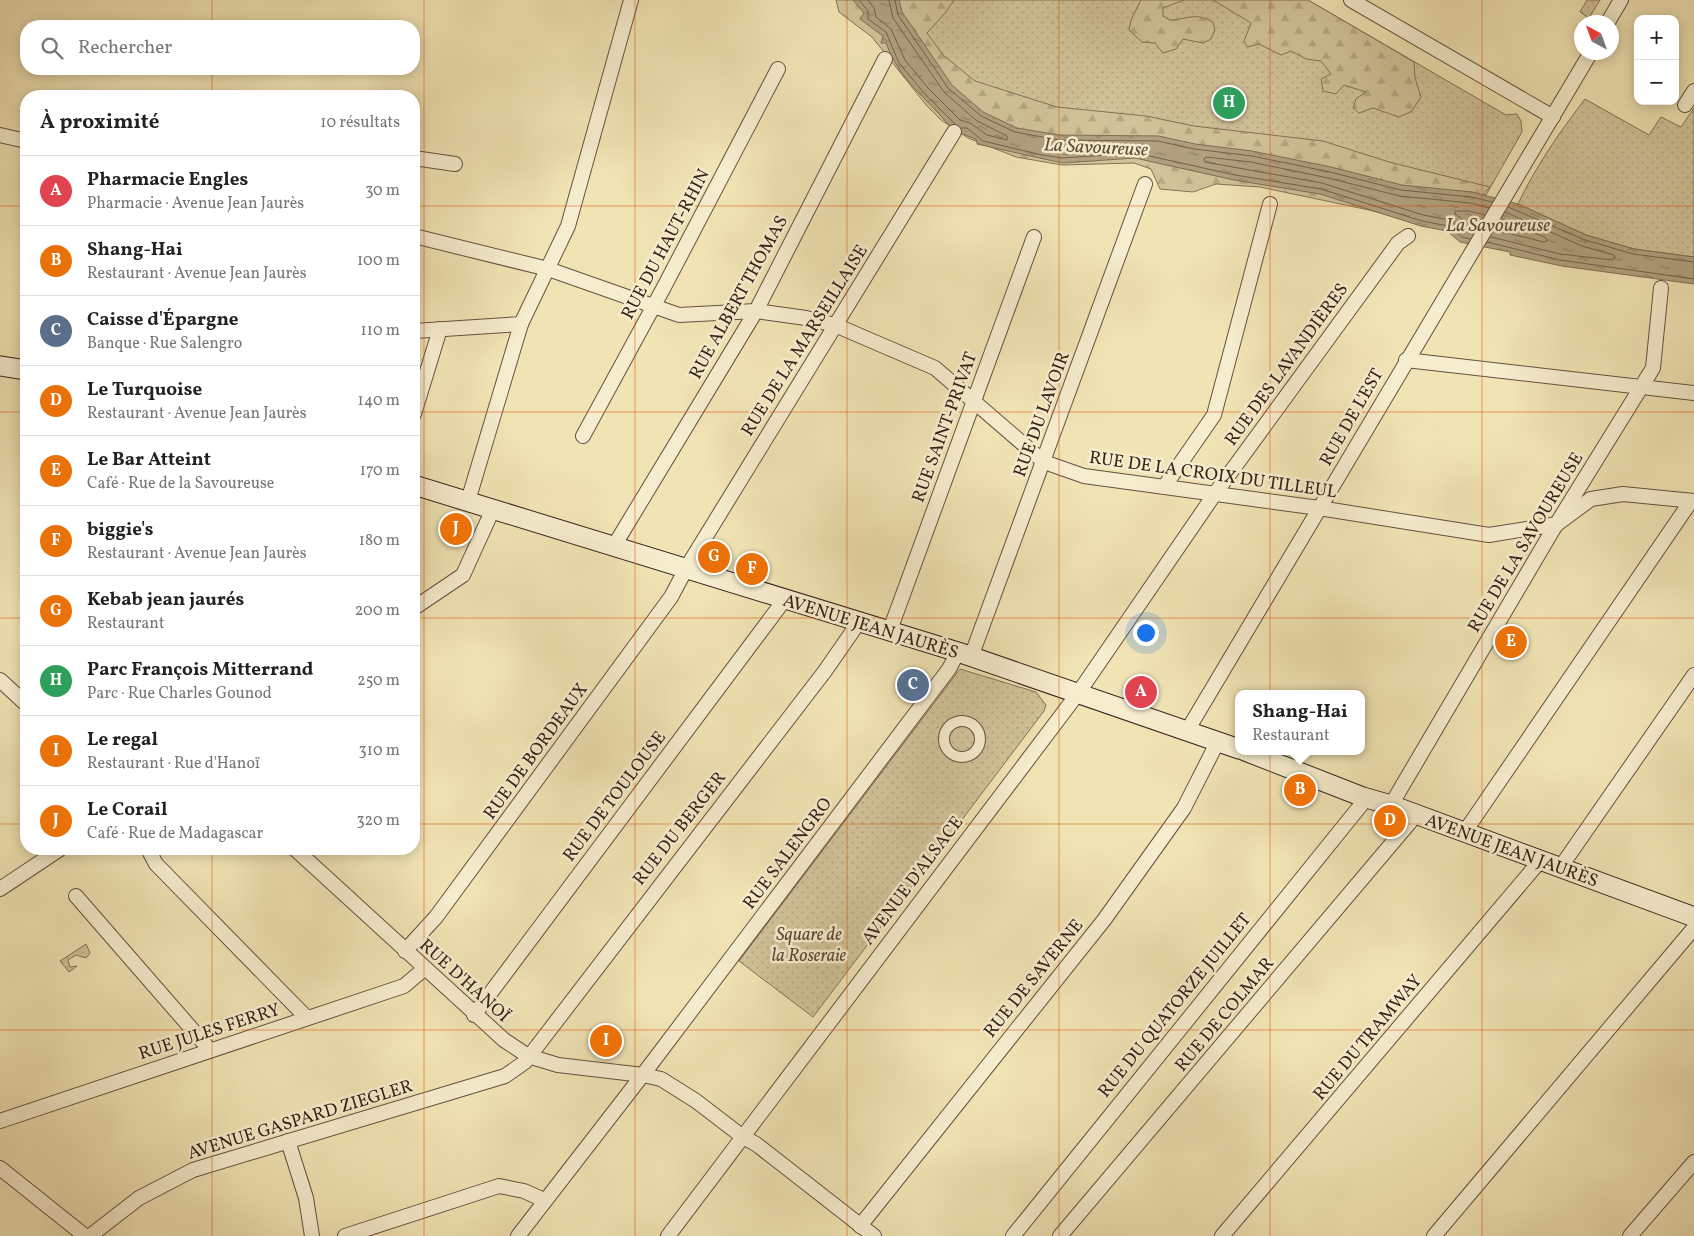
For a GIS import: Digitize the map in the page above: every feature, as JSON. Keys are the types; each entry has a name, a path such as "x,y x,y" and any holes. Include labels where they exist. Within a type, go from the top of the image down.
{"main road":[{"path":"0,366 20,369"},
{"name":"AVENUE JEAN JAURÈS","path":"420,487 890,630 1079,692 1235,747"},
{"name":"AVENUE JEAN JAURÈS","path":"1255,755 1363,797 1391,805 1540,862 1694,917"}],"street":[{"path":"468,501 521,324 568,226 631,0"},
{"path":"1351,0 1553,117"},
{"path":"1612,15 1621,0"},
{"name":"RUE ALBERT THOMAS","path":"614,546 756,311 885,59"},
{"name":"RUE DE L'EST","path":"1188,731 1406,360 1585,60"},
{"name":"RUE DU HAUT-RHIN","path":"583,436 778,69"},
{"path":"1685,105 1694,91"},
{"name":"RUE DE LA MARSEILLAISE","path":"687,567 954,132"},
{"path":"0,135 20,140"},
{"path":"420,159 456,164"},
{"name":"RUE DU LAVOIR","path":"965,654 1044,462 1145,184"},
{"path":"1164,488 1214,416 1270,204"},
{"name":"RUE DES LAVANDIÈRES","path":"1079,692 1214,495 1398,243 1408,236"},
{"name":"RUE DE LA CROIX DU TILLEUL","path":"420,237 548,269 680,315 756,311 806,318 835,325 935,368 1044,462 1084,476 1319,508 1489,535 1557,524 1591,499 1623,494 1692,501"},
{"name":"RUE SAINT-PRIVAT","path":"890,630 1034,237"},
{"name":"RUE DE LA SAVOUREUSE","path":"1391,805 1557,524 1654,368 1661,288"},
{"path":"420,331 521,324"},
{"path":"420,394 440,329"},
{"path":"1406,360 1694,393"},
{"path":"1464,833 1692,501"},
{"path":"420,604 463,574 493,509"},
{"name":"RUE DE BORDEAUX","path":"405,951 436,916 637,644 671,597 687,567"},
{"name":"RUE DE TOULOUSE","path":"474,1015 785,599"},
{"name":"RUE DU BERGER","path":"528,1056 825,671 859,622"},
{"name":"RUE SALENGRO","path":"518,1236 949,669 965,654"},
{"path":"1560,868 1694,675"},
{"path":"2,685 20,699"},
{"name":"AVENUE D'ALSACE","path":"668,1236 1079,692"},
{"name":"RUE DE SAVERNE","path":"860,1226 1104,920 1184,808 1218,741"},
{"name":"RUE DU QUATORZE JUILLET","path":"1013,1236 1361,805 1363,797"},
{"name":"RUE DE COLMAR","path":"1060,1236 1416,815"},
{"path":"0,889 51,855"},
{"path":"151,855 156,864 307,1018"},
{"name":"RUE D'HANOÏ","path":"301,855 474,1015 504,1040 528,1056 558,1065 643,1074 661,1079 675,1086 743,1137 756,1144 874,1236"},
{"name":"RUE DU TRAMWAY","path":"1222,1236 1540,862"},
{"path":"76,896 210,1050"},
{"path":"1434,1236 1694,928"},
{"name":"RUE JULES FERRY","path":"0,1120 404,986 424,969"},
{"name":"AVENUE GASPARD ZIEGLER","path":"90,1236 139,1198 193,1170 505,1076 524,1062 528,1056"},
{"path":"288,1141 306,1198 312,1236"},
{"path":"1634,1234 1694,1162"},
{"path":"0,1168 85,1236"},
{"path":"346,1236 499,1186 524,1191 544,1200"}],"green space":[{"path":"836,0 954,0 927,33 943,55 975,81 1057,107 1146,116 1194,126 1323,141 1389,162 1490,187 1471,207 1433,227 1369,210 1260,187 1216,184 1193,192 1160,189 1151,169 1134,163 1062,165 1016,157 968,138 941,120 927,106 872,37 839,12"},
{"path":"899,0 1308,0 1506,115 1517,114 1521,121 1522,132 1486,195 983,112"},
{"path":"1141,0 1184,0 1163,8 1163,16 1170,20 1192,17 1207,19 1213,22 1215,30 1211,39 1203,43 1183,39 1176,49 1163,53 1155,43 1142,42 1129,30 1131,20"},
{"path":"1213,0 1308,0 1414,62 1415,78 1421,97 1412,111 1399,117 1373,108 1359,113 1353,108 1356,99 1366,92 1344,85 1336,94 1323,91 1321,79 1331,74 1321,61 1306,59 1291,51 1281,55 1259,44 1247,47 1244,41 1251,23"},
{"path":"1587,0 1600,0 1591,15 1584,15 1580,12"},
{"path":"1585,99 1649,135 1661,117 1681,127 1694,108 1694,257 1634,249 1586,235 1518,204 1548,150"},
{"name":"Square de la Roseraie","path":"960,669 1036,692 1046,705 1044,711 813,1017 739,961"},
{"path":"86,944 90,953 86,958 76,955 68,960 70,967 77,966 69,972 60,961"}],"water":[{"name":"La Savoureuse","path":"853,0 899,0 902,12 952,85 983,112 1017,128 1059,135 1159,136 1195,144 1252,151 1331,167 1402,185 1472,192 1518,204 1586,235 1634,249 1694,257 1694,284 1562,266 1510,255 1510,252 1460,242 1447,231 1421,226 1320,194 1234,180 1135,158 1062,163 977,144 977,140 950,127 907,79 892,57 886,43 881,43 883,36 860,19 864,13"}],"place":[{"name":"Parc François Mitterrand","path":"1229,103"},
{"name":"Le Corail","path":"456,529"},
{"name":"Kebab jean jaurés","path":"714,557"},
{"name":"biggie's","path":"752,569"},
{"name":"Le Bar Atteint","path":"1511,642"},
{"name":"Caisse d'Épargne","path":"913,685"},
{"name":"Pharmacie Engles","path":"1141,692"},
{"name":"Shang-Hai","path":"1300,790"},
{"name":"Le Turquoise","path":"1390,821"},
{"name":"Le regal","path":"606,1041"}]}
